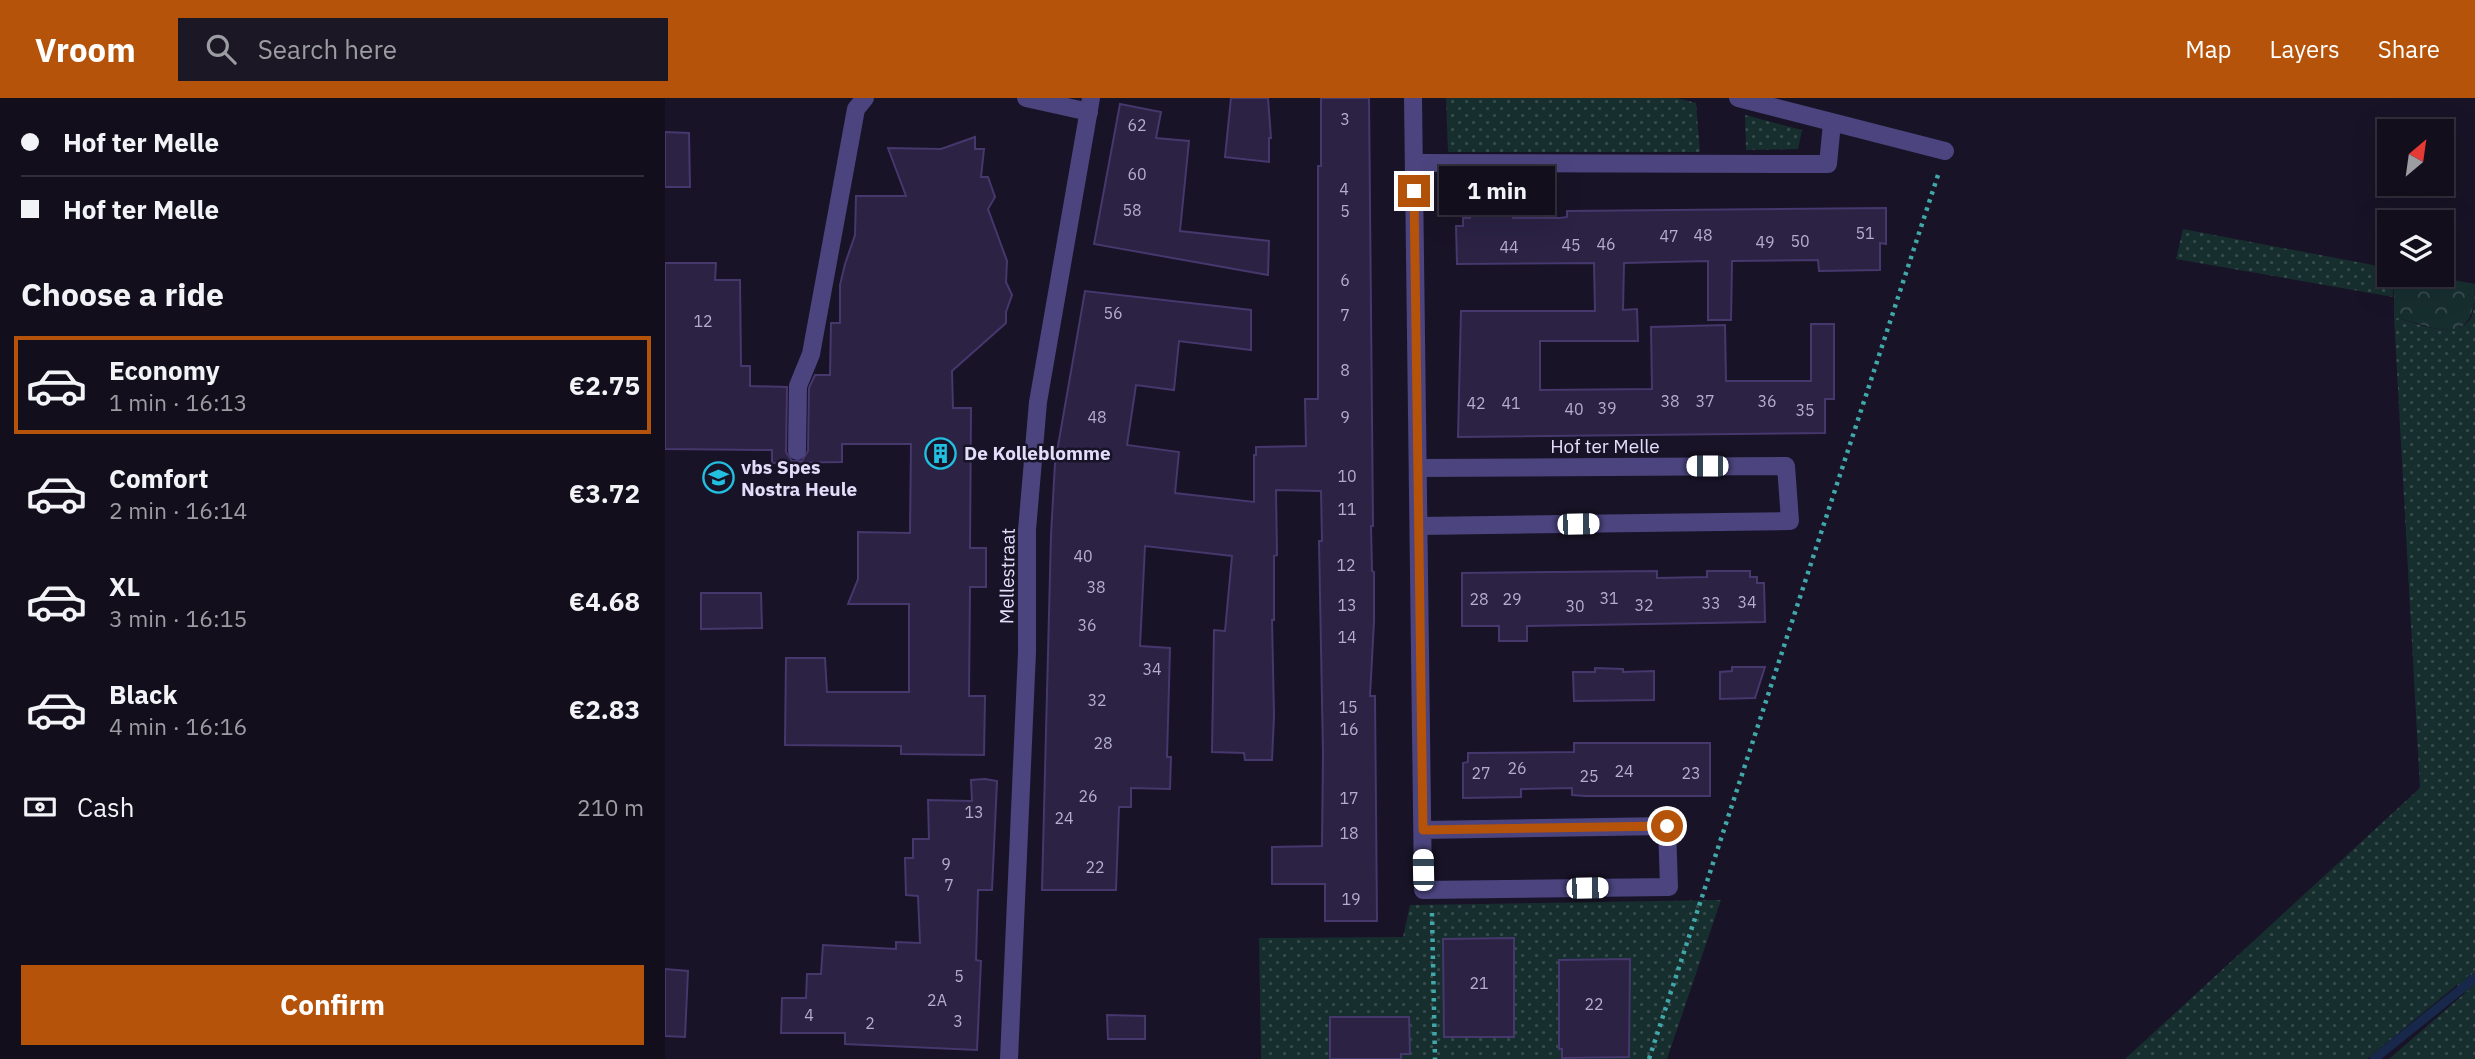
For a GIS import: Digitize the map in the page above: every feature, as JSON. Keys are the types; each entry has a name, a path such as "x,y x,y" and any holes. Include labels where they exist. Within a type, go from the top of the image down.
{"street":[{"path":"797,450 798,386 811,354 856,109 865,98"},
{"path":"1026,98 1090,105"},
{"path":"1413,98 1423,890 1669,887 1667,826 1423,830"},
{"path":"1738,98 1945,151"},
{"name":"Mellestraat","path":"1009,1059 1027,652 1027,530 1038,402 1090,105"},
{"path":"1414,163 1828,164 1832,123"},
{"name":"Hof ter Melle","path":"1418,468 1786,466 1790,521 1419,526"}],"path":[{"path":"1649,1059 1945,151"},
{"path":"1423,890 1432,908 1434,1059"}],"green space":[{"path":"1446,98 1677,98 1696,103 1700,152 1448,152"},
{"path":"1745,115 1802,130 1798,149 1746,150"},
{"path":"2183,229 2377,266 2377,287 2393,287 2393,297 2176,259"},
{"path":"2454,280 2475,284 2469,319 2461,327 2439,329 2394,317 2394,287 2454,287"},
{"path":"2475,289 2475,970 2367,1059 2125,1059 2420,788 2394,317 2439,329 2460,328 2468,322 2473,312"},
{"path":"1721,900 1667,1059 1261,1059 1259,938 1403,937 1410,905"},
{"path":"2475,970 2475,986 2465,993 2457,985"},
{"path":"2475,986 2475,1059 2389,1059 2465,993"}],"building":[{"path":"1231,98 1268,98 1271,138 1269,162 1225,157"},
{"path":"1321,98 1369,98 1371,526 1374,572 1370,696 1375,696 1377,921 1325,921 1325,884 1272,884 1272,847 1322,846 1319,541 1322,541 1321,491 1276,490 1272,760 1245,760 1244,753 1212,752 1214,630 1225,631 1232,556 1145,546 1140,646 1170,648 1167,757 1171,757 1170,789 1131,788 1131,807 1119,807 1116,890 1042,890 1055,463 1085,291 1251,310 1251,350 1179,341 1174,390 1136,385 1127,445 1179,452 1175,493 1254,502 1256,447 1306,446 1305,399 1318,399 1318,166 1321,166"},
{"path":"1120,104 1161,112 1156,138 1189,141 1180,231 1269,241 1268,275 1094,244"},
{"path":"665,132 689,133 690,187 665,187"},
{"name":"De Kolleblomme","path":"975,137 975,149 984,149 981,177 988,177 995,197 988,209 1007,261 1006,282 1012,295 1006,312 1006,323 952,371 953,408 971,408 970,548 986,548 986,587 970,587 969,696 985,696 984,755 901,754 901,746 785,745 786,658 825,658 827,692 909,692 909,604 848,604 858,579 858,532 910,533 911,444 842,444 842,462 772,463 772,450 665,449 665,263 716,263 715,280 740,280 741,366 750,366 750,386 787,387 786,452 792,461 802,461 808,451 809,388 815,375 830,375 831,323 840,323 840,285 855,235 856,196 906,196 888,148 941,149"},
{"path":"1886,208 1886,244 1880,243 1880,270 1819,271 1818,260 1732,261 1731,320 1708,320 1708,261 1624,263 1623,310 1637,309 1638,341 1540,341 1540,390 1652,389 1651,327 1725,325 1726,381 1811,381 1811,324 1834,324 1834,399 1825,399 1825,433 1458,437 1461,311 1595,311 1594,263 1457,264 1456,226 1463,226 1463,218 1470,218 1470,211 1513,211 1513,218 1560,218 1567,217 1567,211"},
{"path":"1657,571 1657,578 1707,577 1707,571 1750,571 1750,577 1757,577 1757,583 1764,583 1765,622 1527,626 1527,641 1499,641 1499,626 1462,626 1462,573"},
{"path":"701,593 761,593 762,628 701,629"},
{"path":"1732,667 1765,667 1755,698 1720,699 1720,672 1732,671"},
{"path":"1595,668 1623,669 1623,672 1654,671 1654,700 1574,701 1573,672 1595,672"},
{"path":"1574,743 1710,743 1710,796 1585,796 1572,795 1572,788 1521,789 1521,797 1463,798 1463,763 1468,762 1468,753 1574,752"},
{"path":"971,780 997,781 992,890 978,890 976,960 981,961 977,1050 845,1044 845,1033 781,1033 782,998 806,998 807,974 821,974 823,945 896,949 896,942 920,943 918,896 906,895 905,858 913,858 913,839 929,839 928,800 972,801"},
{"path":"1514,938 1514,1037 1444,1037 1443,939"},
{"path":"1630,959 1629,1057 1562,1058 1562,1049 1559,1049 1559,960"},
{"path":"665,969 688,971 685,1037 665,1036"},
{"path":"1107,1015 1145,1016 1145,1039 1108,1039"},
{"path":"1330,1017 1409,1017 1410,1054 1401,1054 1401,1059 1330,1059"}],"waterway":[{"path":"2374,1059 2475,978"}],"place":[{"name":"De Kolleblomme","path":"941,453"},
{"name":"vbs Spes Nostra Heule","path":"718,478"}],"route":[{"path":"1414,191 1423,830 1667,826"}]}
